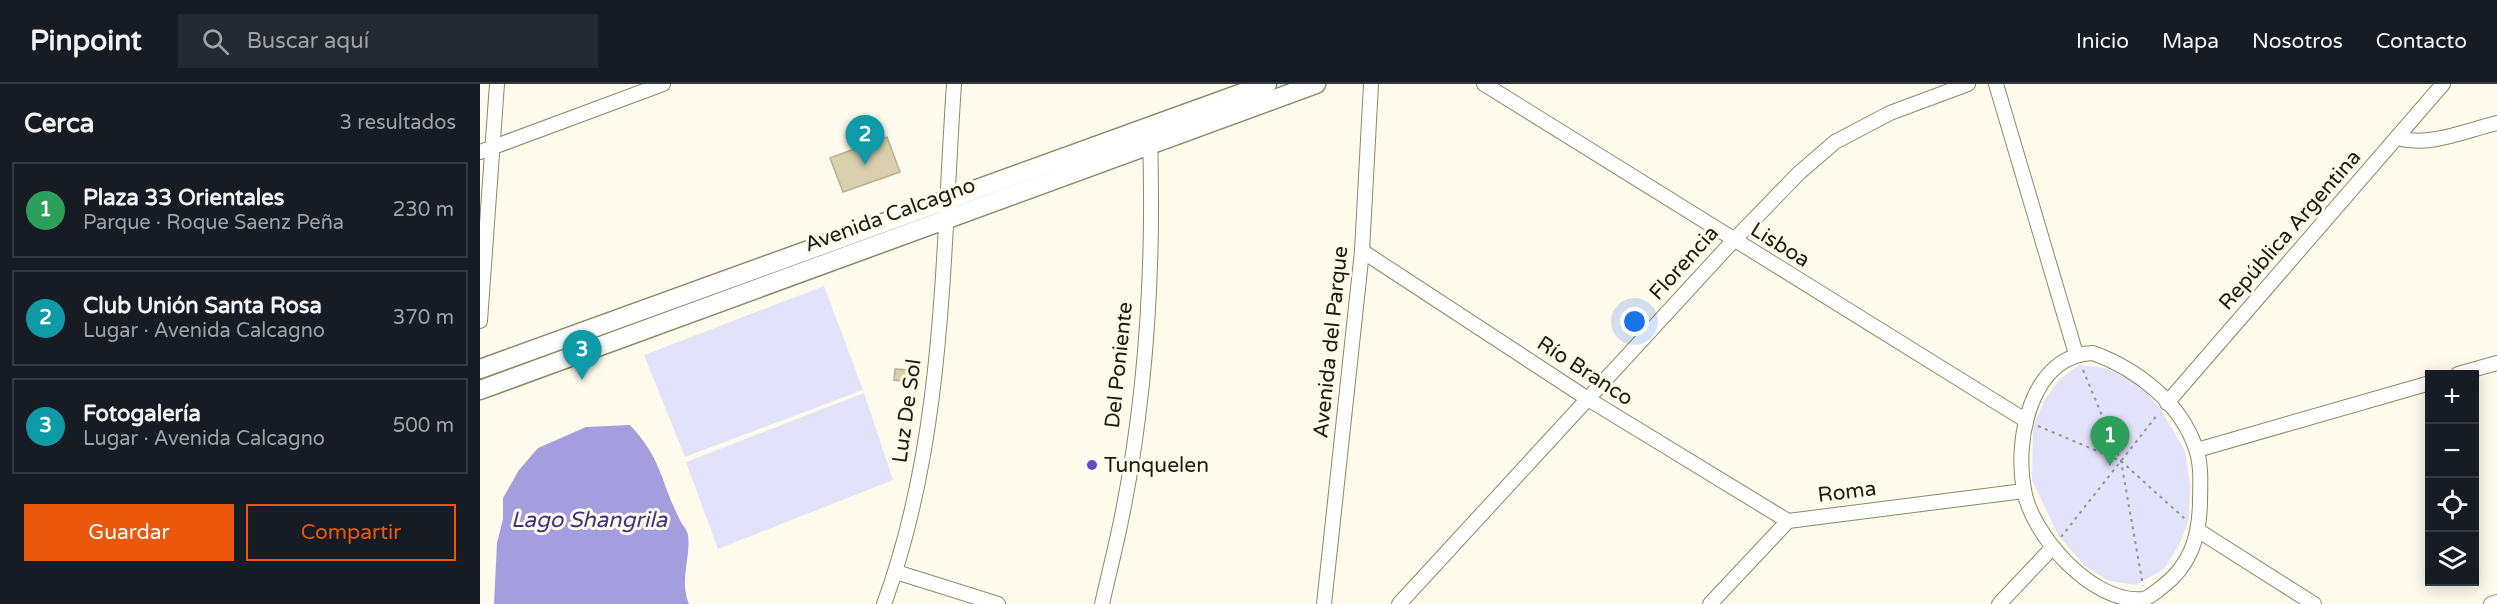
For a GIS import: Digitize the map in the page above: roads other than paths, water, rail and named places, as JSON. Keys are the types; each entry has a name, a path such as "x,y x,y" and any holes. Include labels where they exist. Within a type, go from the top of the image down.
{"street":[{"path":"480,321 486,150 497,84"},
{"path":"486,150 663,84"},
{"name":"Luz De Sol","path":"884,604 896,572 912,509 929,422 942,305 954,84"},
{"name":"Avenida Calcagno","path":"480,369 1267,84"},
{"name":"Avenida Calcagno","path":"480,390 1316,84"},
{"name":"Avenida del Parque","path":"1324,604 1362,251 1371,84"},
{"name":"Lisboa","path":"1485,84 1733,241 2025,420"},
{"name":"Florencia","path":"1399,604 1733,241 1799,173 1835,142 1890,113 1968,84"},
{"path":"1996,84 2076,354"},
{"name":"República Argentina","path":"2168,403 2443,84"},
{"path":"2397,138 2415,143 2497,123"},
{"name":"Del Poniente","path":"1102,604 1124,510 1144,359 1153,194 1150,126"},
{"name":"Río Branco","path":"1362,251 1588,399 1788,521"},
{"path":"2093,353 2127,367 2151,385 2168,403 2184,425 2197,450 2200,479 2199,531 2190,556 2178,572 2147,601 2123,599 2101,591 2080,575 2053,547 2024,491 2025,420 2032,399 2048,374 2076,354 2093,353"},
{"path":"2474,370 2497,363"},
{"path":"2197,450 2425,384"},
{"name":"Roma","path":"1788,521 2024,491"},
{"path":"1710,604 1788,521"},
{"path":"2199,531 2314,604"},
{"path":"1999,604 2053,547"},
{"path":"896,572 998,604"},
{"path":"2491,604 2497,602"}],"water":[{"name":"Lago Shangrila","path":"630,425 655,459 687,533 685,587 689,604 494,604 497,543 503,519 503,498 519,470 538,448 586,427"}],"place":[{"name":"Club Unión Santa Rosa","path":"865,165"},
{"name":"Fotogalería","path":"582,380"},
{"name":"Tunquelen","path":"1092,465"},
{"name":"Plaza 33 Orientales","path":"2110,466"}]}
